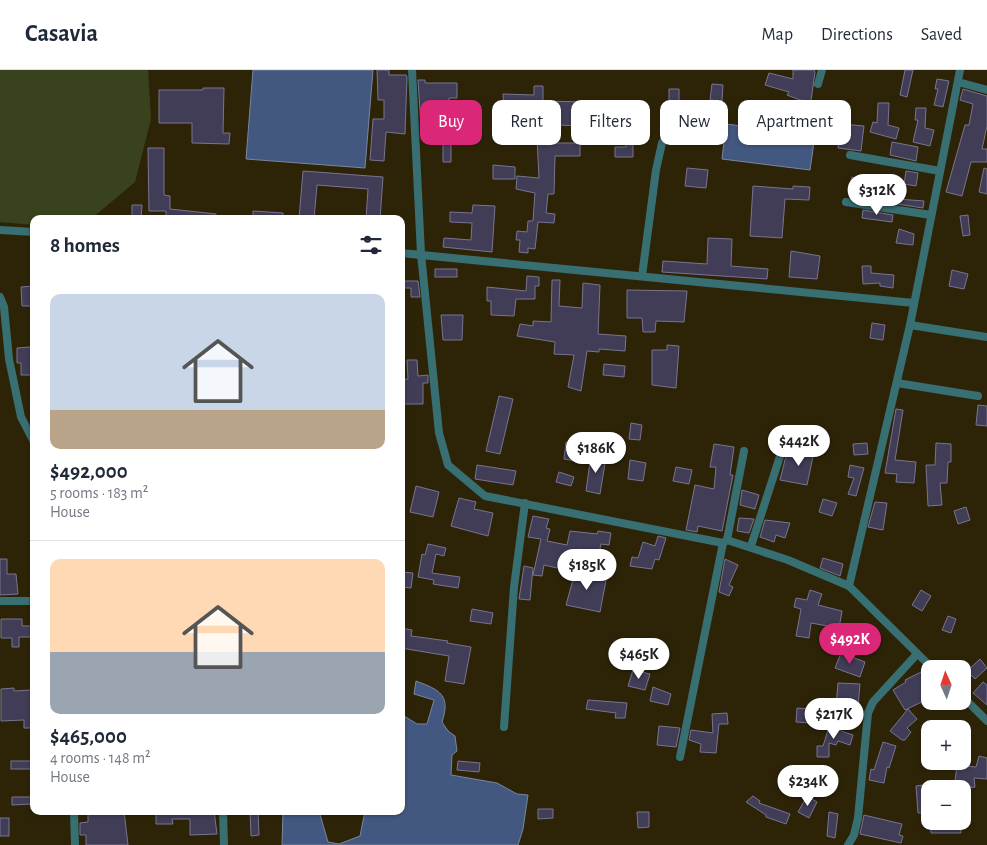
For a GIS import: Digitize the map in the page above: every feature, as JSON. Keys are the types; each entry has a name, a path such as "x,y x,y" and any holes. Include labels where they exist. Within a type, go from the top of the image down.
{"street":[{"path":"412,70 421,254 438,433 448,465 485,496 751,546 849,586 923,660"},
{"path":"818,84 822,70"},
{"path":"849,586 910,325 960,70"},
{"path":"958,82 987,90"},
{"path":"642,276 656,170 662,145"},
{"path":"850,155 940,170"},
{"path":"846,202 931,215"},
{"path":"0,230 30,232"},
{"path":"405,252 914,303"},
{"path":"0,297 4,307 9,359 21,417 30,434"},
{"path":"910,325 987,337"},
{"path":"897,384 978,396"},
{"path":"751,546 782,450"},
{"path":"680,758 744,451"},
{"path":"504,727 514,587 525,503"},
{"path":"0,600 30,601"},
{"path":"848,845 854,835 858,818 868,713 873,702 917,654"},
{"path":"971,705 987,721"},
{"path":"74,815 75,845"},
{"path":"223,815 224,845"}],"green space":[{"path":"0,70 148,70 151,119 135,182 96,215 30,215 30,225 0,222"}],"water":[{"path":"253,70 373,70 365,168 246,159"},
{"path":"728,124 738,125 738,145 814,145 810,170 722,159 724,145 728,145"},
{"path":"416,681 437,691 444,700 442,722 448,731 455,736 457,751 452,755 451,775 497,783 517,794 528,795 523,829 518,845 282,845 283,815 320,815 328,842 339,844 360,836 364,815 405,815 405,716 417,724 427,724 434,700 414,694"}],"building":[{"path":"377,70 389,70 389,75 406,75 407,77 405,134 386,132 384,161 370,160 373,119 384,119 384,100 378,100"},
{"path":"793,70 814,70 811,100 800,100 787,95 789,92 765,85 769,73 793,79"},
{"path":"905,70 913,70 907,97 900,95"},
{"path":"937,79 949,81 943,107 934,105 938,89 935,89"},
{"path":"418,80 425,80 425,83 457,83 457,98 449,98 449,100 420,100 420,111"},
{"path":"712,84 723,85 722,100 710,100"},
{"path":"534,86 543,86 543,100 503,100 503,94 534,95"},
{"path":"203,88 224,88 223,133 230,133 229,144 192,143 192,123 159,123 159,90 203,90"},
{"path":"669,89 679,89 679,100 669,100"},
{"path":"963,89 987,96 987,126 982,149 987,149 987,162 971,162 962,196 946,192 965,125 969,125 973,104 960,100"},
{"path":"561,101 571,102 571,126 561,125"},
{"path":"878,103 889,103 888,125 899,128 896,139 870,132 873,122 877,123"},
{"path":"916,108 926,108 925,128 934,130 930,146 913,142 918,120 915,120"},
{"path":"851,125 864,126 861,151 838,148 838,145 851,145"},
{"path":"892,142 918,147 916,161 890,155"},
{"path":"571,143 571,145 580,145 580,156 555,156 554,194 548,194 546,213 555,214 554,223 538,222 535,249 528,248 528,253 519,252 520,240 516,240 517,231 527,232 528,221 533,221 535,193 516,189 517,176 539,178 537,145"},
{"path":"443,145 451,145 451,162 443,162"},
{"path":"626,145 633,145 633,157 615,157 615,147 626,147"},
{"path":"148,148 164,148 164,195 170,196 170,209 216,215 166,215 166,211 149,211"},
{"path":"493,165 515,167 515,179 493,179"},
{"path":"687,168 708,170 706,188 685,186"},
{"path":"984,168 987,169 987,194 979,192"},
{"path":"303,171 383,177 380,215 366,215 368,189 317,185 314,215 299,215"},
{"path":"906,171 918,173 916,186 904,184"},
{"path":"852,177 873,183 892,185 891,194 865,192 864,196 848,191"},
{"path":"753,186 793,189 793,186 810,187 809,200 785,199 782,238 750,236"},
{"path":"884,198 924,201 923,208 884,202"},
{"path":"132,205 142,205 141,215 132,215"},
{"path":"473,205 495,206 492,252 443,247 444,238 471,240 472,223 450,222 450,212 472,213"},
{"path":"863,210 893,215 892,222 862,218"},
{"path":"253,211 283,213 283,215 253,215"},
{"path":"968,215 970,235 963,236 960,216"},
{"path":"899,229 914,234 913,245 896,243"},
{"path":"708,238 732,239 731,266 768,269 767,279 662,272 663,261 707,264"},
{"path":"791,251 820,256 817,279 789,277"},
{"path":"862,266 871,266 871,273 894,275 893,288 880,286 880,283 863,284"},
{"path":"435,269 457,269 457,277 435,277"},
{"path":"952,270 968,274 964,289 949,286"},
{"path":"527,276 539,277 539,286 535,286 535,299 516,299 514,316 491,315 491,301 487,301 487,287 526,291"},
{"path":"552,280 560,280 559,306 582,308 583,283 600,285 598,334 626,336 625,351 599,349 599,352 587,351 581,391 568,387 574,355 554,354 555,342 517,336 520,324 533,326 533,321 551,322"},
{"path":"405,281 418,281 420,297 411,297 411,288 405,288"},
{"path":"30,286 30,306 22,306 21,287"},
{"path":"627,290 687,291 684,322 656,321 655,332 643,332 642,318 627,318"},
{"path":"441,315 463,315 462,340 443,340"},
{"path":"872,323 885,325 883,340 870,338"},
{"path":"667,345 679,346 676,388 652,385 652,350 667,350"},
{"path":"30,347 30,375 21,375 21,363 17,363 17,348"},
{"path":"407,360 417,360 418,376 428,375 428,383 423,383 423,404 405,404 405,379 408,379"},
{"path":"604,364 625,366 624,377 603,375"},
{"path":"499,396 513,399 500,454 486,451"},
{"path":"978,405 987,406 987,426 976,425"},
{"path":"896,409 903,410 895,460 916,462 914,483 896,482 897,474 885,473"},
{"path":"631,423 642,425 640,440 629,439"},
{"path":"566,442 578,444 576,461 564,459"},
{"path":"867,443 868,454 854,455 853,444"},
{"path":"936,443 951,444 951,462 948,462 947,483 940,483 942,505 928,506 926,465 935,465"},
{"path":"714,444 734,447 730,475 733,475 722,531 698,526 697,532 686,530 695,485 714,489 716,467 710,467"},
{"path":"803,445 815,447 807,485 780,480 786,456 801,459"},
{"path":"591,455 606,457 600,494 586,491"},
{"path":"630,460 646,463 643,481 628,479"},
{"path":"477,465 516,471 513,485 475,479"},
{"path":"850,465 864,468 856,496 848,494 854,478 848,477"},
{"path":"676,467 692,470 689,484 673,481"},
{"path":"559,472 574,477 571,486 556,482"},
{"path":"416,486 439,492 433,517 410,512"},
{"path":"742,490 759,495 755,509 740,505"},
{"path":"459,498 476,502 474,509 493,513 488,536 451,526"},
{"path":"823,499 837,503 832,516 819,512"},
{"path":"875,502 887,503 883,530 868,527"},
{"path":"966,507 970,520 958,524 954,511"},
{"path":"533,516 549,519 546,528 550,529 547,541 567,545 570,531 597,534 598,531 611,533 609,545 601,544 599,553 580,549 577,565 558,561 557,568 544,565 542,576 533,575 541,539 528,537"},
{"path":"739,518 754,519 749,533 737,531"},
{"path":"765,520 790,523 785,538 776,535 774,542 760,537"},
{"path":"658,536 666,538 659,560 655,559 652,569 630,566 632,557 638,558 643,542 655,546"},
{"path":"428,544 446,548 444,556 436,554 432,573 460,577 458,588 433,584 434,580 418,577 422,554 425,555"},
{"path":"823,558 843,564 840,576 820,568"},
{"path":"0,559 7,559 7,574 16,574 18,594 0,595"},
{"path":"725,559 738,565 729,585 733,587 729,596 719,592"},
{"path":"524,566 533,568 530,600 519,599"},
{"path":"576,569 607,575 600,612 566,605"},
{"path":"405,572 413,573 411,588 405,587"},
{"path":"810,590 822,594 818,605 842,611 839,628 811,623 809,638 796,636 801,609 794,607 796,598 807,600"},
{"path":"921,590 931,596 922,611 912,605"},
{"path":"472,609 493,613 491,624 470,621"},
{"path":"948,616 956,619 951,633 942,630"},
{"path":"1,619 22,619 22,626 30,626 30,637 19,637 19,647 12,647 12,638 1,638"},
{"path":"405,629 412,630 411,636 448,641 447,643 471,647 464,684 445,681 449,656 405,649"},
{"path":"841,653 865,662 860,677 835,668"},
{"path":"980,659 987,668 975,679 971,675 971,667"},
{"path":"633,670 650,674 645,690 628,686"},
{"path":"921,672 921,702 905,710 893,690 906,682 905,680"},
{"path":"983,682 987,685 987,705 973,693"},
{"path":"838,683 860,684 858,707 836,706"},
{"path":"653,687 671,694 668,705 650,701"},
{"path":"14,688 14,691 30,690 30,728 24,728 24,720 1,721 1,689"},
{"path":"588,700 627,703 625,718 615,718 616,713 586,709"},
{"path":"797,708 825,710 824,724 796,722"},
{"path":"908,709 917,719 907,728 911,732 905,740 902,740 890,731"},
{"path":"727,713 728,724 719,724 716,753 700,752 701,744 689,740 691,730 713,733 712,714"},
{"path":"830,724 842,727 841,731 853,735 850,745 838,741 836,745 829,743 829,757 817,757 817,746 823,746"},
{"path":"659,726 680,728 676,747 657,745"},
{"path":"883,742 896,746 889,768 887,767 884,783 869,780 871,769 874,770"},
{"path":"979,756 987,758 987,779 974,778 975,787 971,787 971,780 955,780 956,770 971,770 971,766 976,767"},
{"path":"11,761 30,761 30,769 11,769"},
{"path":"458,761 480,763 479,772 457,770"},
{"path":"811,767 827,771 823,790 807,786"},
{"path":"921,785 921,813 918,813 916,786"},
{"path":"753,796 760,801 759,803 790,814 786,824 766,817 766,815 746,802"},
{"path":"807,796 817,802 809,818 798,812"},
{"path":"12,797 30,797 30,804 12,805"},
{"path":"538,809 553,809 553,818 538,819"},
{"path":"637,812 649,812 649,827 638,828"},
{"path":"829,812 838,814 835,838 827,836"},
{"path":"88,815 124,815 128,845 86,845 86,835 80,835 80,823 88,822"},
{"path":"156,815 215,815 217,834 190,835 190,819 172,819 173,824 156,824"},
{"path":"250,815 258,815 259,835 251,836"},
{"path":"864,815 902,824 899,835 903,836 901,843 860,834"},
{"path":"0,818 9,818 9,836 0,836"},
{"path":"931,830 961,830 961,833 931,833"}]}
